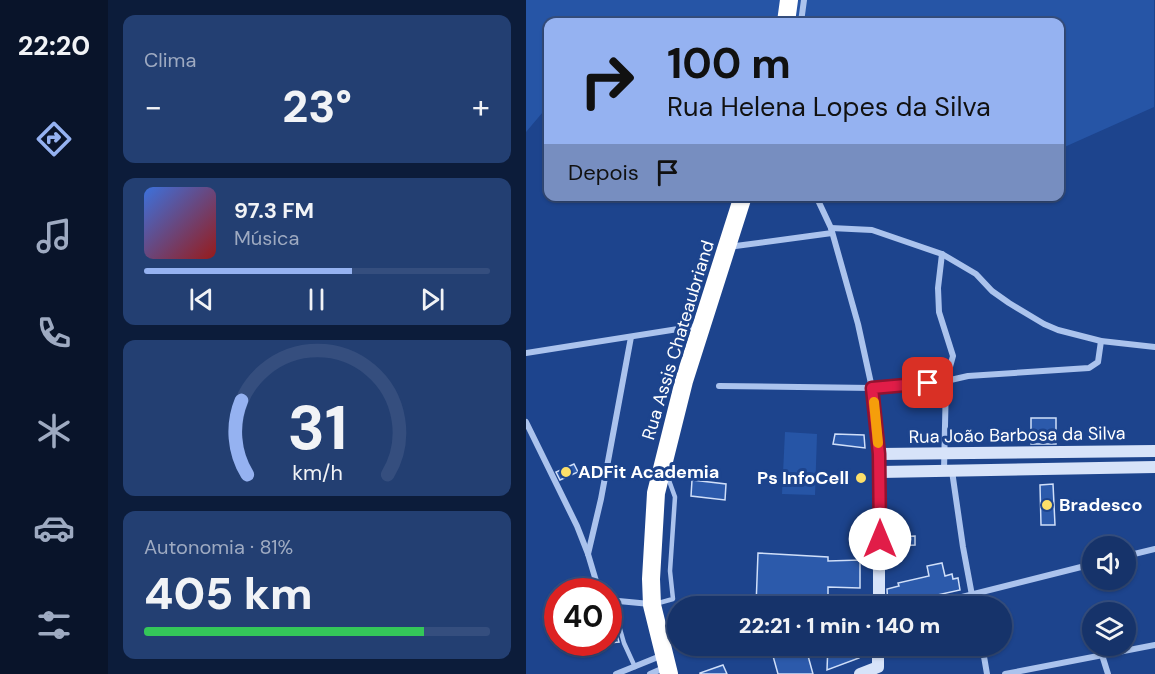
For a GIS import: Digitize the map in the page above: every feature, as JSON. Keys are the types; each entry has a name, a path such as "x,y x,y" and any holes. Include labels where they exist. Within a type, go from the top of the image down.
{"highway":[{"path":"787,18 789,0"},
{"name":"Rua Assis Chateaubriand","path":"662,667 652,605 651,554 656,493 684,381 742,201"}],"street":[{"path":"801,18 804,0"},
{"path":"818,201 831,230 858,324 872,388 880,472 879,596"},
{"path":"728,248 831,230 872,230 942,254 976,273 1000,297 1044,324 1073,335 1101,341 1154,347"},
{"path":"942,254 938,288 939,312 953,356 946,381 943,454 972,594"},
{"path":"526,352 703,325"},
{"path":"588,554 601,499 631,336"},
{"path":"719,386 872,388 946,381 968,376 1089,368 1098,362 1101,341"},
{"path":"526,422 572,515 588,554 594,578"},
{"name":"Rua João Barbosa da Silva","path":"879,454 1154,451"},
{"name":"Rua João Barbosa da Silva","path":"880,472 1154,467"},
{"path":"1136,554 1154,549"},
{"path":"964,596 1082,567"},
{"path":"622,602 652,605"},
{"path":"1136,648 1154,645"},
{"path":"984,656 987,674"},
{"path":"1005,674 1097,656"},
{"path":"1102,656 1108,674"},
{"path":"616,674 635,667 662,667"},
{"path":"860,674 878,671"}],"lane":[{"path":"652,605 673,599 670,571 675,497 663,464"},
{"path":"651,554 671,557"},
{"path":"622,638 635,667"}],"shaded area":[{"path":"526,0 1154,0 1154,107 1064,147 1064,18 544,18 544,111 526,132"},
{"path":"785,432 817,434 815,495 782,494"}],"building":[{"path":"1031,418 1056,418 1056,444 1031,444"},
{"path":"835,434 864,435 865,448 833,444"},
{"name":"ADFit Academia","path":"574,464 578,472 560,480 556,472"},
{"path":"692,480 726,484 725,500 691,496"},
{"name":"Bradesco","path":"1053,484 1055,525 1041,525 1040,485"},
{"path":"915,536 915,545 889,546 889,537"},
{"path":"758,553 828,557 828,561 860,560 860,588 828,587 828,596 756,596"},
{"path":"942,563 945,576 952,574 953,579 958,578 960,590 933,596 887,596 887,589 899,586 898,583 929,576 927,566"},
{"path":"773,656 808,656 813,674 778,674"},
{"path":"828,656 859,656 859,658 827,670"},
{"path":"723,665 727,674 700,674 700,673"}],"slow traffic":[{"path":"874,402 878,443"}],"place":[{"name":"ADFit Academia","path":"566,472"},
{"name":"Ps InfoCell","path":"861,478"},
{"name":"Bradesco","path":"1047,505"}],"route":[{"path":"880,539 880,472 872,388 928,383"}]}
